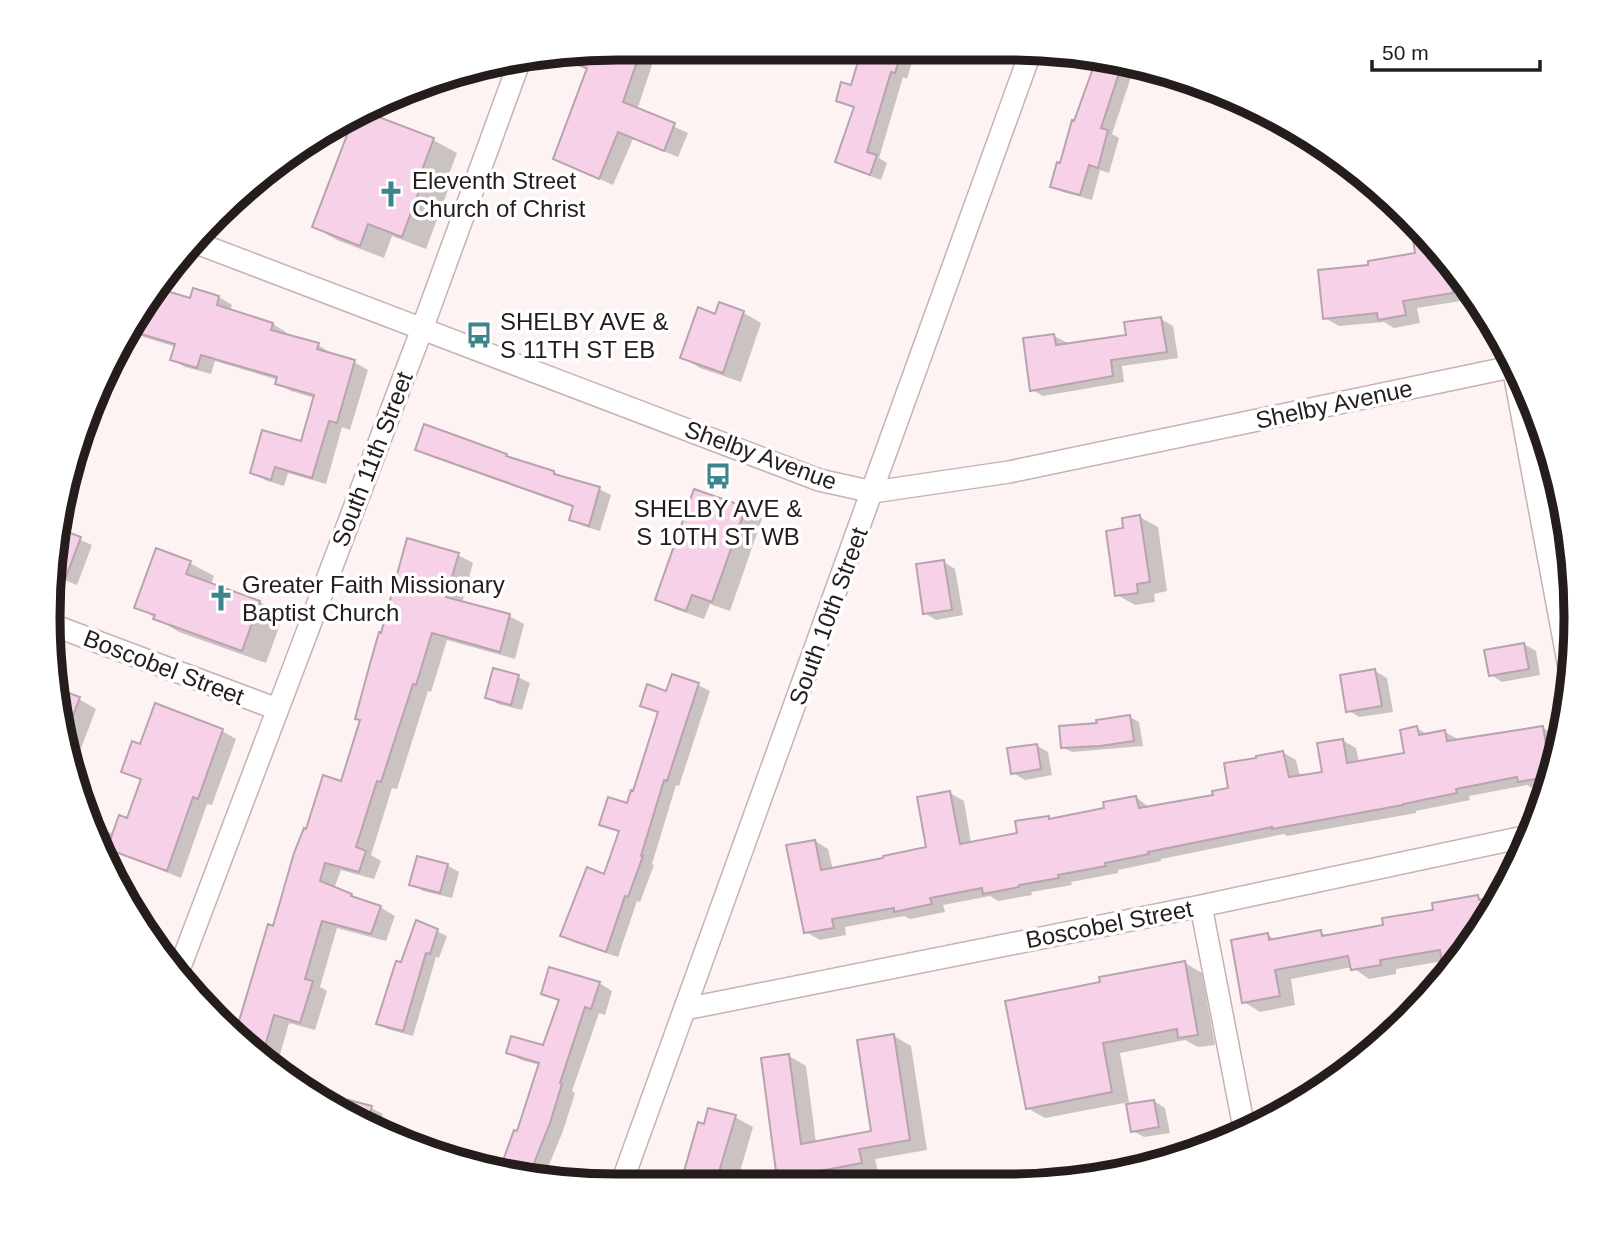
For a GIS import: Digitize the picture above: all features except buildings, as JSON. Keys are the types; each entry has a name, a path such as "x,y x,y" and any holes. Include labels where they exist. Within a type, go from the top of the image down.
{"street":[{"name":"South 10th Street","path":"625,1174 1028,60"},
{"name":"South 11th Street","path":"181,964 422,329 517,69"},
{"name":"Shelby Avenue","path":"202,245 818,480 873,492 1009,472 1504,365"},
{"path":"1520,398 1563,637"},
{"name":"Boscobel Street","path":"60,628 277,709"},
{"name":"Boscobel Street","path":"685,1009 1200,906 1518,838"},
{"path":"1200,906 1243,1122"}],"place":[{"name":"Eleventh Street Church of Christ","path":"391,194"},
{"name":"SHELBY AVE & S 11TH ST EB","path":"479,335"},
{"name":"SHELBY AVE & S 10TH ST WB","path":"718,476"},
{"name":"Greater Faith Missionary Baptist Church","path":"221,598"}]}
